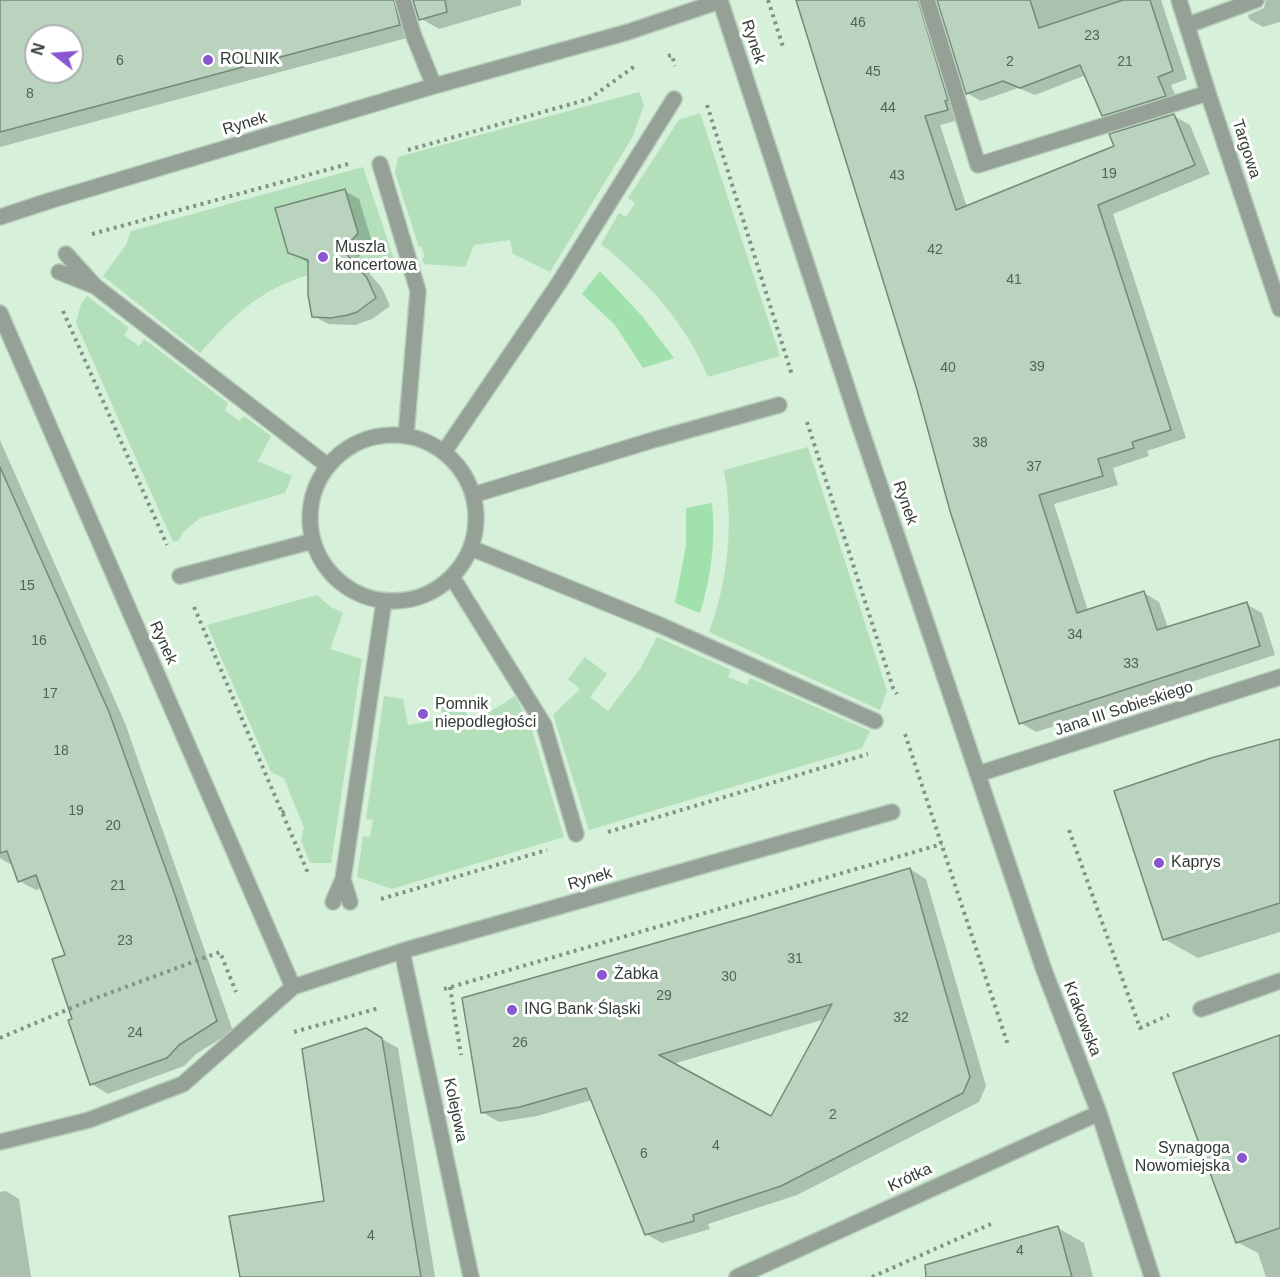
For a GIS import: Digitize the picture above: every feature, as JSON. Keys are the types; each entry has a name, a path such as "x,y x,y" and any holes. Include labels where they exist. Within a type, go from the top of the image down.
{"street":[{"path":"403,0 413,34 435,86"},
{"name":"Rynek","path":"0,217 435,86 628,32 720,0 858,421 978,774"},
{"path":"927,0 978,165 1208,93"},
{"name":"Targowa","path":"1179,0 1280,309"},
{"path":"1188,26 1256,0"},
{"path":"444,452 559,283 674,99"},
{"path":"380,164 418,291 406,435"},
{"path":"66,254 95,286 328,466"},
{"path":"59,272 95,286"},
{"name":"Rynek","path":"0,313 293,987 402,951 892,812"},
{"path":"473,495 653,440 779,405"},
{"path":"384,435 406,435 426,441 444,452 462,471 473,495 476,522 471,548 453,577 432,592 409,600 384,601 360,595 340,582 324,564 313,541 310,515 315,489 328,466 344,451 363,440 384,435"},
{"path":"180,576 313,541"},
{"path":"471,548 660,625 875,721"},
{"path":"453,577 544,724 576,834"},
{"path":"333,902 343,879 384,601"},
{"name":"Jana III Sobieskiego","path":"978,774 1280,677"},
{"name":"Krakowska","path":"978,774 1044,970 1099,1113 1152,1277"},
{"path":"343,879 350,902"},
{"name":"Kolejowa","path":"402,951 471,1277"},
{"path":"1201,1009 1280,981"},
{"path":"0,1142 89,1120 183,1084 293,987"},
{"name":"Krótka","path":"737,1277 1099,1113"}],"path":[{"path":"768,0 784,50"},
{"path":"897,741 905,734"},
{"path":"601,834 878,751"},
{"path":"927,801 1008,1045"},
{"path":"282,813 287,809"},
{"path":"1069,830 1140,1028"},
{"path":"450,987 942,844"},
{"path":"374,901 556,848"},
{"path":"0,1038 88,1001 220,952 237,994"},
{"path":"290,1033 371,1010"},
{"path":"872,1277 991,1224"}],"shaded area":[{"path":"639,92 644,105 633,136 550,272 513,254 510,240 474,245 465,267 424,264 422,258 425,257 421,246 419,247 395,173 398,157"},
{"path":"700,113 780,356 708,377 688,338 663,304 634,272 601,244 619,213 626,217 635,203 628,198 679,120"},
{"path":"363,167 395,262 365,265 346,247 358,233 275,209 288,253 310,261 308,275 290,281 248,306 200,353 103,276 126,245 131,231"},
{"path":"600,271 642,316 674,358 643,368 615,325 582,294"},
{"path":"87,296 129,328 124,335 139,346 144,339 228,403 225,410 239,421 244,416 271,436 258,461 292,476 285,493 200,518 183,532 179,540 173,542 76,323 81,304"},
{"path":"808,447 887,691 880,710 709,632 725,573 729,532 724,470"},
{"path":"712,503 712,558 700,613 675,603 686,546 686,508"},
{"path":"317,595 331,607 343,613 330,649 362,659 331,863 310,863 301,840 304,828 284,778 271,772 207,625"},
{"path":"657,637 731,670 728,677 747,685 750,678 870,731 862,748 589,830 553,715 580,689 568,679 585,657 607,674 590,697 608,711 640,669"},
{"path":"384,696 403,699 408,725 443,719 441,707 462,700 469,721 515,696 531,727 564,837 392,889 357,877 363,836 370,837 373,820 366,819"}],"building":[{"path":"0,0 394,0 400,25 0,132"},
{"path":"413,0 445,0 447,12 419,20"},
{"path":"796,0 918,0 948,100 945,101 948,110 925,116 956,210 1114,146 1109,134 1174,114 1195,165 1098,205 1171,430 1132,442 1134,448 1098,459 1103,476 1039,495 1077,613 1144,591 1157,630 1247,602 1260,646 1019,724 950,511 917,390"},
{"path":"937,0 1030,0 1039,28 1123,0 1150,0 1173,71 1158,77 1166,96 1102,116 1080,65 1020,88 1003,81 966,94"},
{"name":"Muszla koncertowa","path":"345,189 358,233 343,250 367,278 376,298 357,312 348,315 331,318 312,317 308,295 308,260 288,253 275,208"},
{"path":"0,467 109,712 174,892 217,1021 179,1045 167,1058 90,1085 68,1020 72,1019 52,959 65,955 36,875 18,882 7,851 0,853"},
{"path":"1280,739 1280,903 1163,940 1114,791 1211,758"},
{"path":"910,868 970,1077 963,1093 781,1186 693,1215 694,1221 645,1235 586,1088 520,1107 481,1113 462,998","holes":["832,1004 771,1116 659,1055"]},
{"path":"366,1028 382,1038 421,1277 240,1277 229,1216 324,1201 302,1049"},
{"name":"Synagoga Nowomiejska","path":"1280,1035 1280,1228 1236,1243 1173,1073"},
{"path":"1058,1226 1072,1277 926,1277 925,1265"}],"place":[{"name":"ROLNIK","path":"208,60"},
{"name":"Muszla koncertowa","path":"323,257"},
{"name":"Pomnik niepodległości","path":"423,714"},
{"name":"Kaprys","path":"1159,863"},
{"name":"Żabka","path":"602,975"},
{"name":"ING Bank Śląski","path":"512,1010"},
{"name":"Synagoga Nowomiejska","path":"1242,1158"}]}
